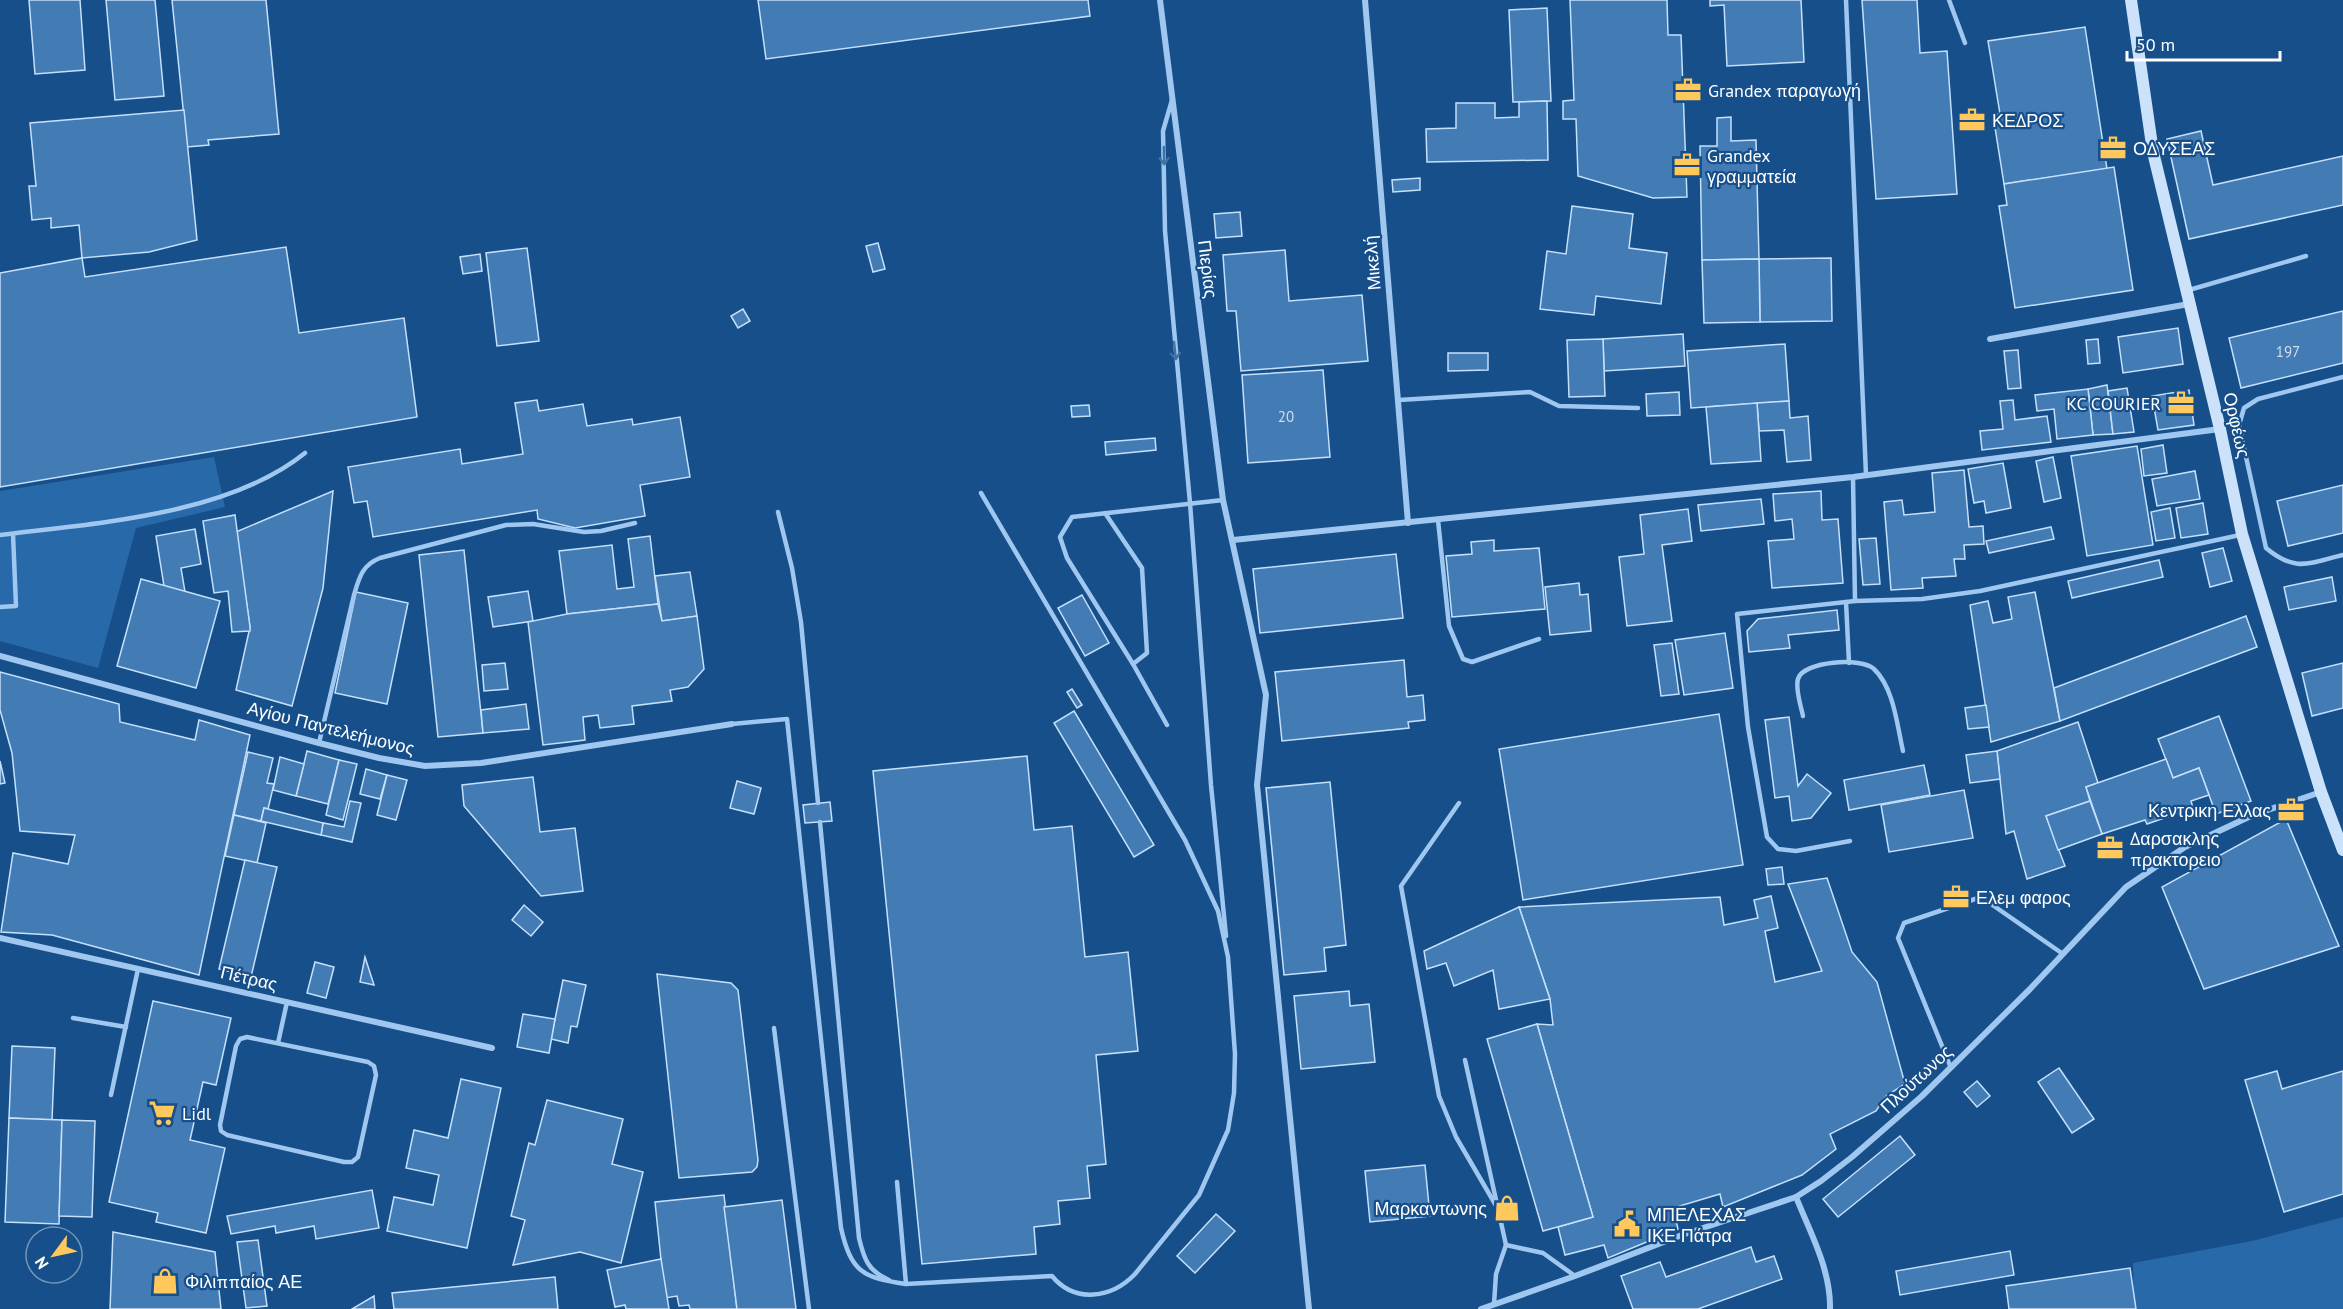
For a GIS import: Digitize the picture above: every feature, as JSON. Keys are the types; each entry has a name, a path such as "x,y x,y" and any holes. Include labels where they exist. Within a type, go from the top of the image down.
{"street":[{"name":"Πιερίας","path":"1160,0 1223,500 1266,694 1257,784 1309,1309"},
{"name":"Μικελή","path":"1365,0 1408,523"},
{"name":"Ορφέως","path":"2131,0 2153,152 2220,429 2242,534 2321,792 2342,844"},
{"path":"1990,339 2189,304"},
{"path":"1233,540 1852,477 2220,429"},
{"name":"Αγίου Παντελεήμονος","path":"0,656 319,743 379,758 425,766 481,763 732,724"},
{"name":"Πλούτωνος","path":"1481,1309 1682,1235 1796,1197 1852,1157 1922,1096 2126,887 2185,847 2253,816 2321,792"},
{"name":"Πέτρας","path":"0,938 492,1048"},
{"path":"1796,1197 1825,1270 1830,1294 1830,1309"}],"lane":[{"path":"1846,0 1866,475"},
{"path":"1949,0 1965,44"},
{"path":"732,724 787,718 843,1238 846,1249 858,1269 875,1280 906,1284 1052,1276 1061,1287 1082,1294 1113,1291 1124,1286 1198,1195 1228,1130 1234,1093 1235,1054 1228,957 1165,231 1163,131 1172,99"},
{"path":"2186,291 2306,255"},
{"path":"2343,377 2258,399 2244,408 2239,425 2266,548 2280,560 2297,566 2343,555"},
{"path":"1399,400 1530,392 1559,406 1638,408"},
{"path":"0,535 109,521 187,506 250,486 286,468 305,453"},
{"path":"1852,477 1855,601"},
{"path":"981,493 1185,840 1218,911 1228,957"},
{"path":"1167,725 1133,664 1067,558 1060,537 1072,518 1223,500"},
{"path":"778,512 792,568 801,622 818,804"},
{"path":"1105,513 1142,568 1147,653 1133,664"},
{"path":"1438,520 1449,626 1463,659 1472,662 1539,639"},
{"path":"319,743 354,595 360,574 369,564 380,558 506,525 533,524 584,532 601,531 635,523"},
{"path":"0,607 16,606 13,534"},
{"path":"1850,841 1796,851 1778,849 1767,837 1748,727 1737,614 1855,601 1922,599 1980,591 2242,534"},
{"path":"1846,602 1849,663"},
{"path":"1803,716 1797,683 1803,671 1815,665 1849,663 1869,665 1879,676 1891,702 1903,751"},
{"path":"1459,803 1401,886 1439,1096 1456,1137 1498,1209"},
{"path":"820,822 859,1238 863,1258 875,1272 887,1280 906,1284"},
{"path":"1951,1068 1898,938 1905,923 1981,897 2063,954"},
{"path":"111,1095 138,969"},
{"path":"278,1043 287,1002"},
{"path":"73,1018 126,1027"},
{"path":"774,1028 809,1309"},
{"path":"247,1037 278,1043 368,1062 374,1066 376,1075 358,1157 352,1162 227,1135 221,1131 220,1125 236,1046 240,1039 247,1037"},
{"path":"1465,1060 1506,1245 1496,1274 1494,1304"},
{"path":"897,1182 906,1284"},
{"path":"1506,1245 1542,1253 1575,1276"}],"shaded area":[{"path":"214,457 225,507 136,528 98,668 0,641 0,491"},
{"path":"2343,1217 2343,1309 2134,1309 2133,1263 2252,1241"}],"building":[{"path":"29,0 80,0 85,70 35,74"},
{"path":"106,0 155,0 164,96 115,100"},
{"path":"172,0 266,0 279,134 208,140 209,145 187,147"},
{"path":"758,0 1088,0 1090,16 766,59"},
{"path":"1570,0 1667,0 1668,35 1681,35 1687,197 1653,198 1578,176 1576,119 1563,119 1563,101 1574,100"},
{"path":"1710,0 1801,0 1804,62 1727,66 1724,5 1710,6"},
{"path":"1862,0 1917,0 1920,53 1947,51 1957,194 1876,199"},
{"path":"1547,8 1551,101 1513,102 1509,10"},
{"path":"2085,27 2107,169 2004,184 1993,115 2000,114 1988,41"},
{"path":"1547,101 1548,160 1427,162 1426,129 1456,128 1456,103 1495,103 1495,118 1519,117 1519,102"},
{"path":"184,110 197,240 149,252 82,258 79,225 51,228 51,218 32,220 29,186 36,186 30,123"},
{"path":"1731,117 1731,141 1756,140 1759,259 1702,260 1700,146 1717,146 1717,118"},
{"path":"2201,131 2213,185 2343,156 2343,205 2189,239 2167,139"},
{"path":"2114,167 2133,290 2015,308 1999,206 2007,205 2004,184"},
{"path":"1420,178 1420,190 1393,192 1392,180"},
{"path":"1572,206 1633,214 1629,248 1667,253 1661,304 1596,296 1594,315 1540,309 1547,251 1566,254"},
{"path":"1240,212 1242,236 1216,238 1214,214"},
{"path":"878,243 885,269 873,272 866,246"},
{"path":"286,247 299,333 404,318 417,417 0,487 0,273 82,258 85,277"},
{"path":"527,248 539,341 497,346 486,253"},
{"path":"1285,250 1289,301 1362,295 1368,361 1241,371 1236,311 1227,311 1223,255"},
{"path":"480,254 482,271 463,274 460,257"},
{"path":"1831,258 1832,321 1760,322 1759,259"},
{"path":"1759,259 1760,322 1704,323 1702,260"},
{"path":"743,309 750,321 738,328 731,316"},
{"path":"2343,311 2343,363 2241,388 2229,338"},
{"path":"2178,328 2183,364 2123,373 2118,337"},
{"path":"1683,334 1685,366 1604,371 1603,339"},
{"path":"1603,339 1605,396 1569,397 1567,340"},
{"path":"2098,339 2100,363 2088,364 2086,340"},
{"path":"1785,344 1789,401 1691,408 1687,351"},
{"path":"2018,350 2021,388 2008,389 2004,351"},
{"path":"1448,353 1488,353 1488,370 1448,371"},
{"path":"1323,370 1330,457 1248,463 1242,375"},
{"path":"2107,385 2113,434 2093,435 2088,389"},
{"path":"2127,388 2134,432 2113,434 2108,391"},
{"path":"2088,389 2093,435 2057,439 2054,409 2037,411 2035,395"},
{"path":"2189,390 2194,425 2158,430 2152,396"},
{"path":"1679,392 1680,415 1647,416 1646,394"},
{"path":"537,400 539,411 583,404 587,426 632,419 633,425 680,417 690,477 640,485 645,516 575,528 538,519 537,510 373,537 367,501 354,503 348,467 460,449 462,464 523,454 515,403"},
{"path":"2013,400 2015,420 2047,416 2051,442 1982,450 1980,431 2003,429 2000,401"},
{"path":"1789,401 1790,418 1808,416 1811,460 1787,462 1784,430 1759,431 1757,403"},
{"path":"1757,403 1761,461 1711,464 1706,407"},
{"path":"1089,405 1090,416 1072,417 1071,406"},
{"path":"1155,438 1156,450 1106,455 1105,442"},
{"path":"2163,445 2167,473 2144,476 2141,449"},
{"path":"2137,446 2153,545 2087,556 2071,456"},
{"path":"2053,457 2061,498 2044,502 2036,461"},
{"path":"2003,463 2011,508 1986,513 1984,501 1974,503 1968,469"},
{"path":"1964,470 1969,527 1983,526 1984,544 1964,545 1965,559 1954,559 1956,576 1922,578 1923,588 1891,590 1884,502 1902,500 1904,515 1935,512 1932,473"},
{"path":"2195,471 2200,499 2157,506 2152,479"},
{"path":"2343,485 2343,533 2288,546 2277,501"},
{"path":"333,491 323,588 292,706 236,690 250,627 236,532"},
{"path":"1821,491 1822,520 1838,519 1843,583 1772,588 1768,541 1794,539 1792,519 1775,521 1773,494"},
{"path":"1761,499 1764,524 1701,531 1698,505"},
{"path":"2203,503 2208,534 2181,538 2176,508"},
{"path":"2170,508 2175,538 2156,541 2151,512"},
{"path":"1688,509 1692,541 1662,545 1672,621 1627,626 1619,557 1644,554 1640,515"},
{"path":"235,515 250,631 232,632 228,591 214,593 203,521"},
{"path":"2051,527 2054,539 1989,553 1986,541"},
{"path":"195,529 201,564 181,568 185,592 164,586 156,536"},
{"path":"650,536 658,604 567,614 559,551 612,545 617,589 634,587 628,539"},
{"path":"1876,538 1880,584 1863,585 1859,539"},
{"path":"1494,540 1494,551 1539,548 1545,609 1452,617 1446,556 1472,554 1471,542"},
{"path":"2223,548 2232,581 2210,587 2202,553"},
{"path":"464,550 483,733 438,737 419,555"},
{"path":"1396,554 1403,618 1260,633 1253,569"},
{"path":"2159,560 2163,577 2072,598 2068,581"},
{"path":"690,572 697,616 662,621 655,576"},
{"path":"2332,577 2336,601 2289,610 2284,587"},
{"path":"141,579 220,601 196,688 117,666"},
{"path":"1579,583 1580,595 1588,594 1591,631 1550,635 1545,587"},
{"path":"528,591 533,621 493,627 488,597"},
{"path":"356,592 408,603 387,704 335,693"},
{"path":"2035,592 2060,721 1991,742 1970,605 1988,601 1993,623 2012,619 2008,597"},
{"path":"1082,595 1109,643 1085,656 1058,608"},
{"path":"658,604 662,621 697,616 704,669 688,687 670,690 672,701 632,706 634,724 600,728 598,715 583,717 585,740 543,745 528,622 567,614"},
{"path":"1837,610 1839,630 1788,635 1790,648 1749,652 1747,631 1758,619"},
{"path":"2246,616 2257,647 2060,721 2054,688"},
{"path":"1725,633 1733,688 1684,695 1675,640"},
{"path":"1672,643 1679,694 1661,696 1654,645"},
{"path":"1404,660 1407,697 1423,695 1425,720 1408,722 1409,728 1282,741 1275,672"},
{"path":"505,663 508,689 484,691 482,665"},
{"path":"2343,663 2343,708 2312,716 2302,673"},
{"path":"0,672 119,704 120,722 195,740 199,720 250,735 199,975 52,935 1,932 13,853 68,864 75,835 20,831 12,753 0,710"},
{"path":"1072,689 1082,705 1077,708 1067,692"},
{"path":"526,704 529,729 483,733 481,710"},
{"path":"1986,705 1989,727 1968,729 1965,708"},
{"path":"1074,711 1154,845 1134,857 1054,723"},
{"path":"1719,714 1743,865 1523,900 1499,749"},
{"path":"2219,716 2251,801 2216,814 2199,768 2173,778 2158,739"},
{"path":"1789,717 1798,786 1807,774 1831,793 1811,818 1792,821 1789,796 1775,798 1765,720"},
{"path":"2078,722 2098,783 2086,787 2090,801 2046,816 2065,866 2027,879 2014,831 2006,834 1997,751"},
{"path":"307,751 339,760 328,804 296,796"},
{"path":"1997,751 2000,779 1970,783 1966,755"},
{"path":"248,752 273,758 267,783 274,784 268,809 264,808 261,821 234,815"},
{"path":"1027,756 1034,830 1072,826 1085,957 1128,952 1138,1051 1096,1055 1106,1164 1087,1166 1090,1198 1058,1201 1060,1224 1034,1227 1036,1254 922,1264 873,771"},
{"path":"280,757 304,764 296,796 273,790"},
{"path":"2166,759 2173,778 2199,768 2209,795 2191,801 2193,808 2147,824 2145,820 2102,834 2086,787"},
{"path":"339,760 357,764 343,820 326,815"},
{"path":"0,761 5,783 0,784"},
{"path":"1924,765 1930,795 1849,810 1844,780"},
{"path":"366,769 387,775 380,799 360,794"},
{"path":"387,775 407,780 396,820 377,815"},
{"path":"533,777 540,832 575,828 583,891 541,896 464,806 462,785"},
{"path":"737,781 761,788 754,814 730,808"},
{"path":"1330,782 1346,945 1324,948 1326,971 1284,975 1266,788"},
{"path":"1964,790 1973,838 1889,852 1881,805"},
{"path":"350,801 361,803 352,842 321,835 323,823 344,827"},
{"path":"2090,801 2102,834 2058,850 2046,816"},
{"path":"830,802 832,821 805,823 803,805"},
{"path":"264,808 323,823 321,835 261,821"},
{"path":"234,815 266,823 257,863 225,856"},
{"path":"2286,819 2339,946 2204,989 2162,887"},
{"path":"245,860 277,867 251,977 219,969"},
{"path":"1782,867 1784,884 1768,885 1766,869"},
{"path":"1827,878 1852,952 1877,982 1905,1084 1886,1096 1876,1111 1830,1134 1836,1149 1802,1175 1723,1207 1720,1194 1673,1208 1678,1229 1608,1258 1604,1245 1565,1255 1558,1227 1593,1217 1537,1024 1553,1025 1550,999 1519,907 1720,897 1724,925 1758,918 1754,900 1771,896 1778,928 1765,931 1775,982 1822,971 1788,884"},
{"path":"524,905 543,922 531,936 512,920"},
{"path":"1519,907 1550,999 1499,1009 1493,970 1454,986 1446,963 1427,969 1424,951"},
{"path":"365,957 374,985 360,982"},
{"path":"315,962 334,967 326,998 307,993"},
{"path":"657,974 731,983 738,990 758,1160 757,1167 752,1172 679,1178"},
{"path":"563,980 586,985 577,1027 571,1026 568,1043 551,1039"},
{"path":"1349,991 1350,1006 1369,1004 1375,1062 1301,1069 1294,996"},
{"name":"Lidl","path":"153,1001 231,1018 216,1085 203,1082 190,1140 225,1148 206,1233 156,1222 158,1213 109,1202"},
{"path":"523,1014 555,1019 549,1053 517,1047"},
{"path":"1537,1024 1593,1217 1543,1231 1487,1039"},
{"path":"12,1046 55,1048 52,1120 9,1118"},
{"path":"2059,1068 2094,1119 2072,1133 2038,1082"},
{"path":"2277,1071 2282,1089 2343,1071 2343,1194 2284,1212 2245,1080"},
{"path":"461,1079 501,1088 467,1248 387,1231 394,1197 433,1205 439,1175 406,1168 414,1130 448,1138"},
{"path":"1977,1081 1990,1096 1977,1107 1964,1092"},
{"path":"547,1100 623,1119 612,1164 643,1172 621,1263 580,1252 513,1265 525,1220 511,1216 529,1143 535,1145"},
{"path":"9,1118 62,1120 59,1224 5,1222"},
{"path":"62,1120 95,1121 92,1217 59,1216"},
{"path":"1900,1136 1915,1155 1838,1217 1823,1199"},
{"path":"1425,1165 1430,1216 1370,1222 1365,1171"},
{"path":"372,1190 379,1228 316,1239 314,1226 276,1233 275,1226 231,1234 227,1216"},
{"path":"724,1195 737,1309 690,1309 689,1305 679,1306 677,1296 665,1298 655,1202"},
{"path":"782,1200 796,1309 737,1309 724,1207"},
{"path":"1216,1214 1235,1231 1195,1273 1177,1256"},
{"name":"Φιλιππαίος ΑΕ","path":"113,1232 215,1252 221,1309 110,1309"},
{"path":"258,1240 267,1306 246,1308 237,1242"},
{"path":"1751,1247 1756,1262 1774,1256 1782,1279 1698,1309 1633,1309 1621,1276 1660,1262 1666,1277"},
{"path":"2010,1251 2014,1275 1900,1295 1896,1271"},
{"path":"661,1259 669,1309 626,1309 625,1305 615,1307 607,1270"},
{"path":"2130,1268 2136,1309 2009,1309 2006,1286"},
{"path":"555,1277 558,1309 394,1309 392,1293"},
{"path":"374,1296 375,1309 352,1309"}],"place":[{"name":"Grandex παραγωγή","path":"1688,90"},
{"name":"ΚΕΔΡΟΣ","path":"1972,120"},
{"name":"ΟΔΥΣΕΑΣ","path":"2113,148"},
{"name":"Grandex γραμματεία","path":"1687,165"},
{"name":"KC COURIER","path":"2181,403"},
{"name":"Κεντρικη Ελλας","path":"2291,810"},
{"name":"Δαρσακλης πρακτορειο","path":"2110,848"},
{"name":"Ελεμ φαρος","path":"1956,897"},
{"name":"Lidl","path":"162,1113"},
{"name":"Μαρκαντωνης","path":"1507,1208"},
{"name":"ΜΠΕΛΕΧΑΣ ΙΚΕ Πάτρα","path":"1627,1224"},
{"name":"Φιλιππαίος ΑΕ","path":"165,1281"}]}
